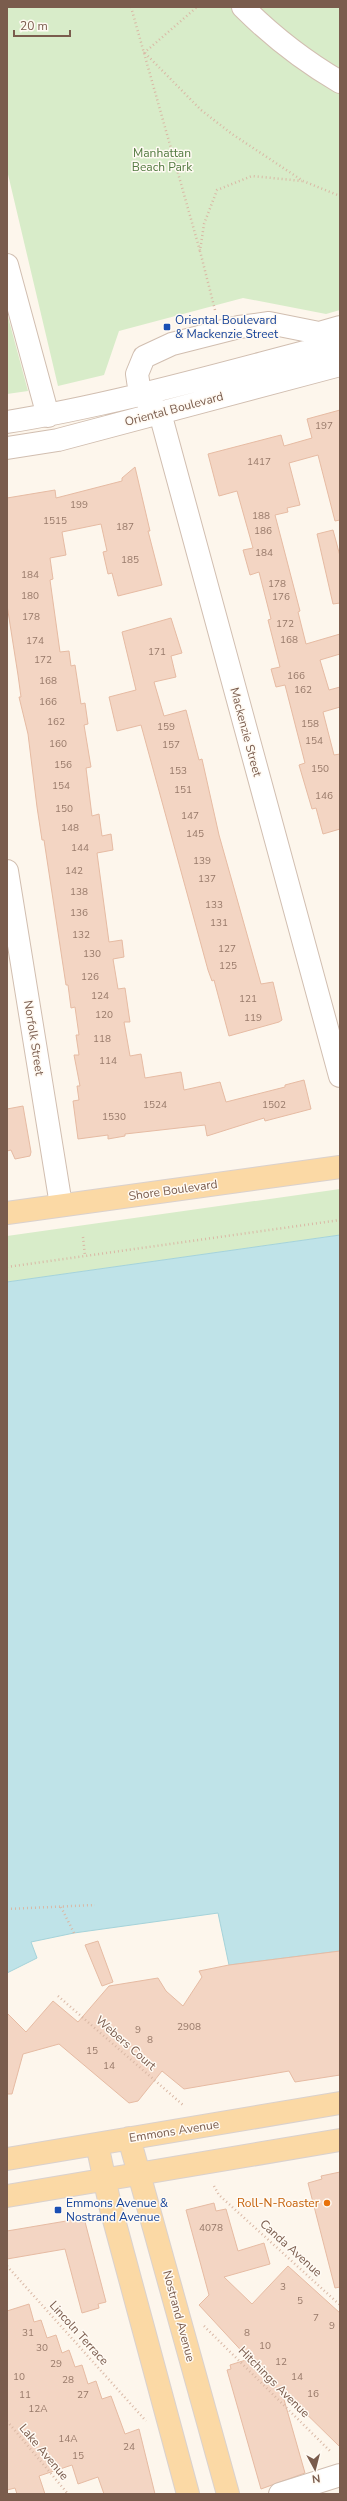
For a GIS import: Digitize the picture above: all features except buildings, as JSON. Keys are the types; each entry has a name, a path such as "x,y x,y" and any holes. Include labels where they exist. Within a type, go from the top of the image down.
{"main road":[{"name":"Shore Boulevard","path":"7,1213 340,1167"},
{"name":"Emmons Avenue","path":"7,2159 340,2103"},
{"name":"Nostrand Avenue","path":"129,2138 228,2494"},
{"path":"7,2196 340,2140"},
{"path":"97,2144 105,2180 188,2494"}],"street":[{"path":"243,7 265,29 310,64 340,82"},
{"path":"7,265 48,416"},
{"path":"160,413 140,394 137,374 144,357 167,345 239,326 269,324 319,333 340,327"},
{"name":"Oriental Boulevard","path":"7,422 48,416 340,343"},
{"name":"Oriental Boulevard","path":"7,448 58,440 340,364"},
{"name":"Mackenzie Street","path":"160,413 340,1076"},
{"name":"Norfolk Street","path":"7,871 61,1205"},
{"path":"280,2494 340,2475"}],"path":[{"path":"131,7 200,251 215,310"},
{"path":"144,53 198,7"},
{"path":"144,53 201,110 256,151 283,166 303,181 340,196"},
{"path":"200,251 204,224 217,190 252,176 303,181"},
{"path":"7,1267 340,1220"},
{"path":"84,1237 85,1256"},
{"path":"7,1909 95,1905"},
{"path":"61,1906 74,1933"},
{"name":"Webers Court","path":"58,1996 183,2104"},
{"name":"Canda Avenue","path":"214,2186 219,2195 340,2305"},
{"name":"Lincoln Terrace","path":"7,2266 147,2422"},
{"name":"Hitchings Avenue","path":"204,2326 330,2451"},
{"name":"Lake Avenue","path":"7,2421 68,2494"}],"green space":[{"name":"Manhattan Beach Park","path":"7,7 340,7 340,310 326,314 243,298 119,331 104,375 58,386 7,170"},
{"path":"7,313 28,391 7,394"},
{"path":"340,1189 340,1235 7,1282 7,1236"}],"water":[{"path":"340,1235 340,1951 229,1965 218,1913 74,1933 31,1942 37,1958 7,1973 7,1282"}],"place":[{"name":"Oriental Boulevard & Mackenzie Street","path":"167,327"},
{"name":"Roll-N-Roaster","path":"327,2203"},
{"name":"Emmons Avenue & Nostrand Avenue","path":"58,2210"}]}
